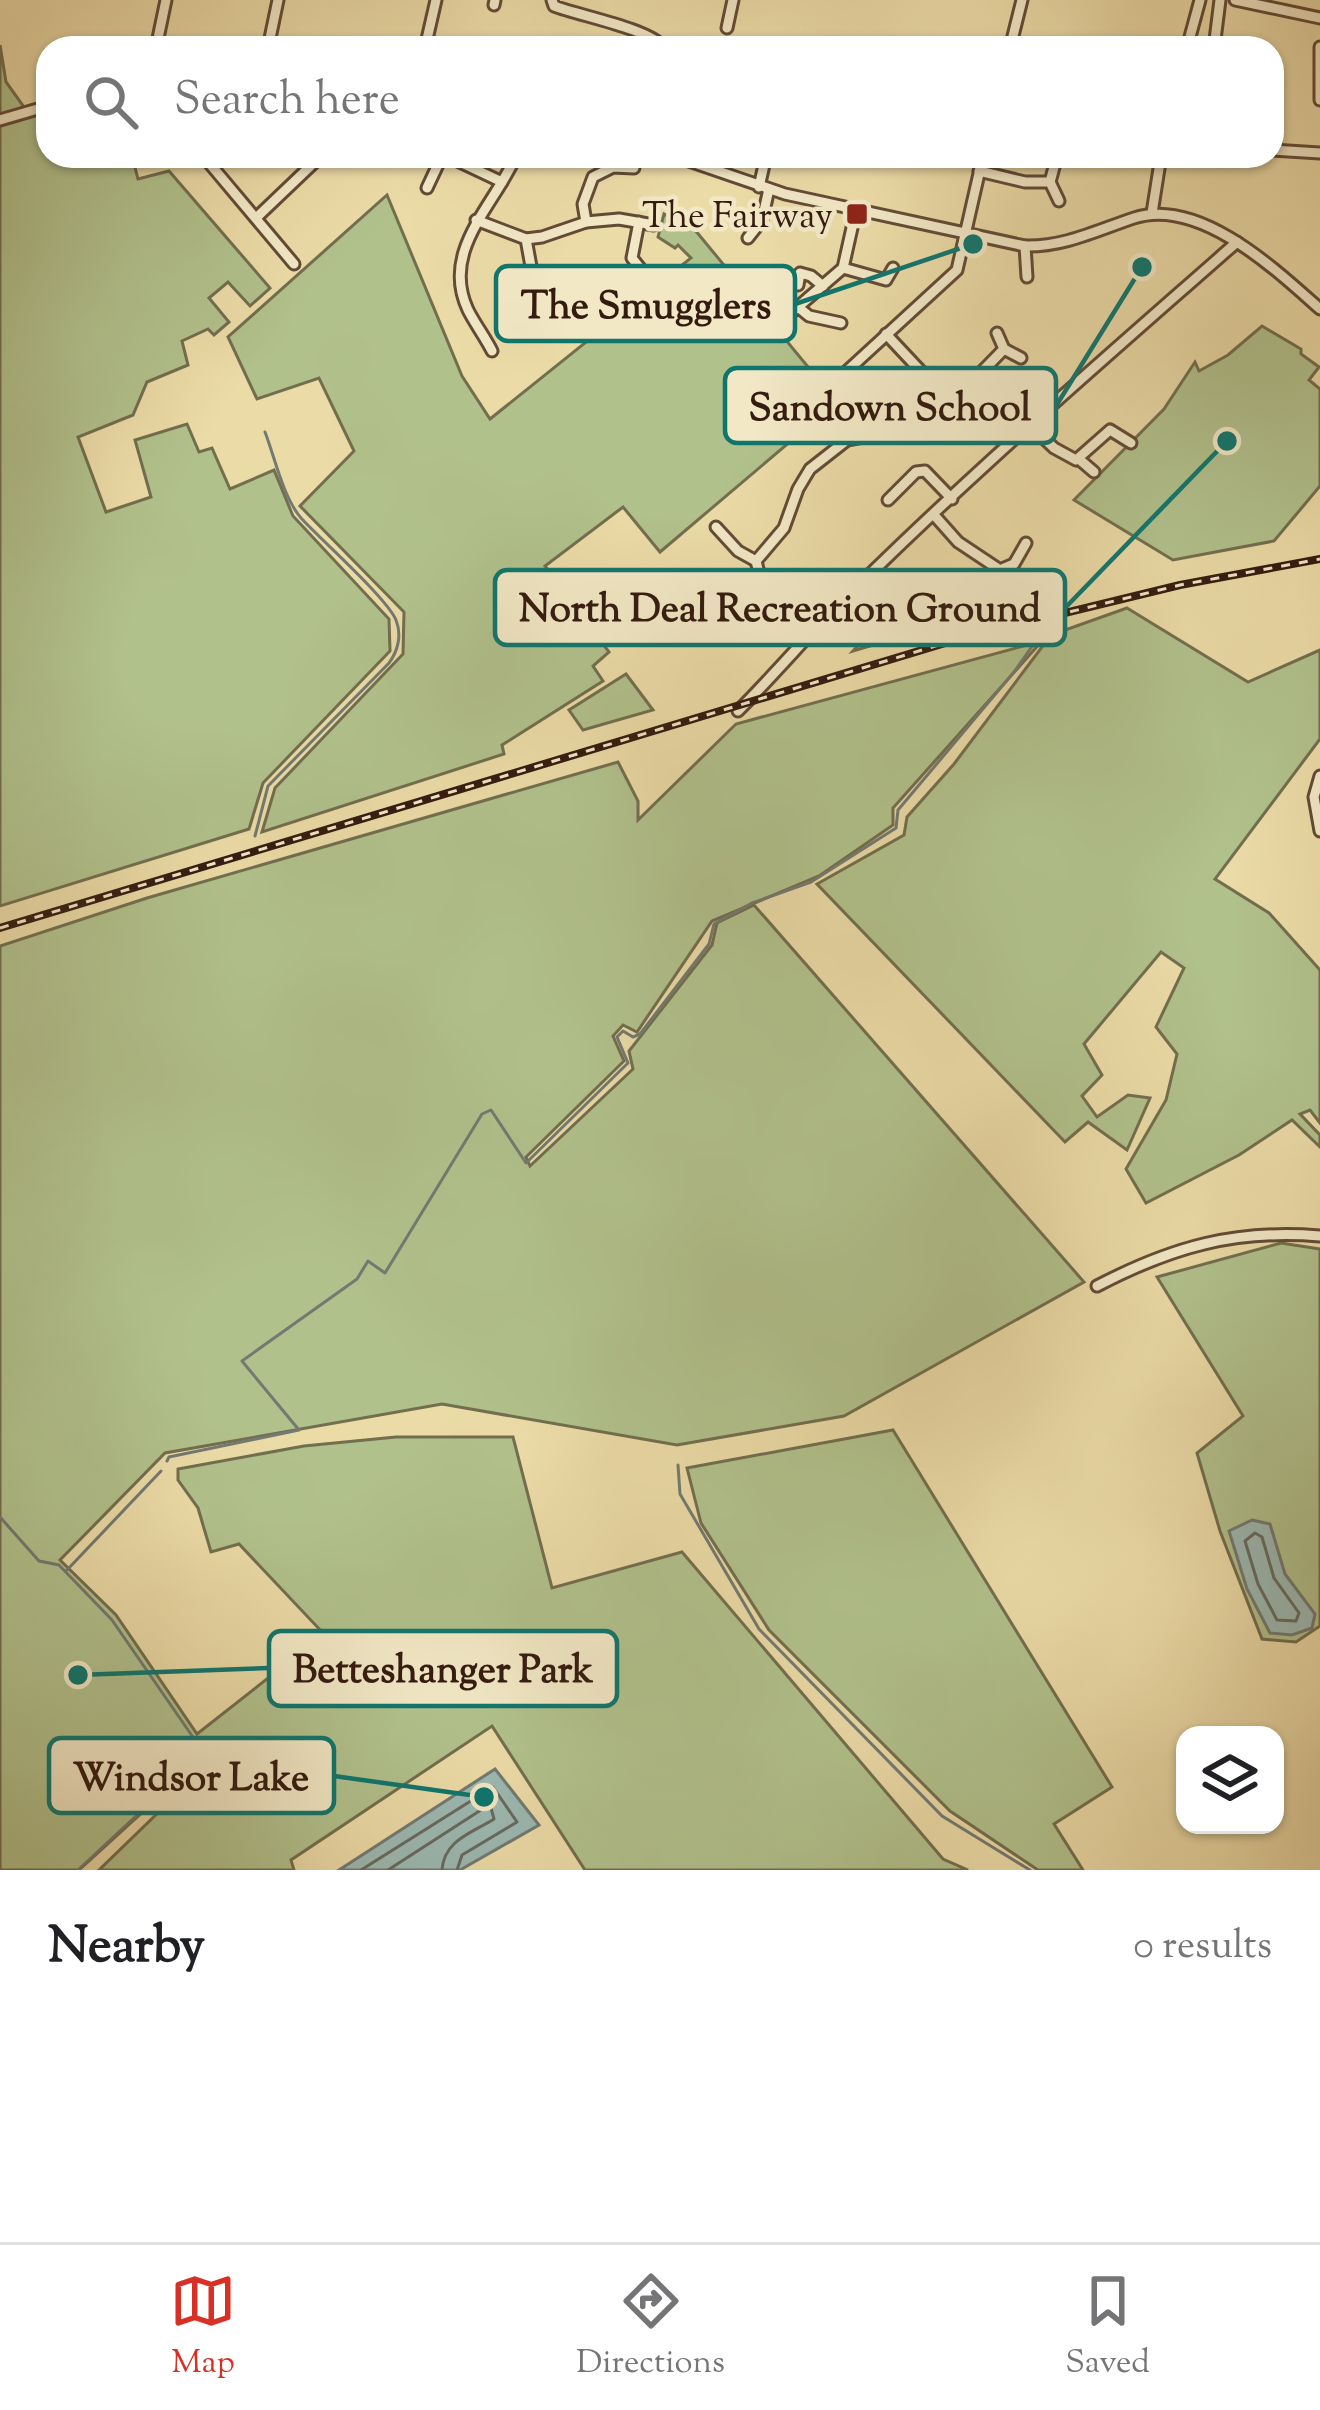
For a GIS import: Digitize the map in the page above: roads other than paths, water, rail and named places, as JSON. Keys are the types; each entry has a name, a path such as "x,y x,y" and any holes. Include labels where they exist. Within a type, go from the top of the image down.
{"street":[{"path":"158,36 166,0"},
{"path":"270,36 278,0"},
{"path":"428,36 436,0"},
{"path":"551,0 576,15 654,36"},
{"path":"728,28 734,0"},
{"path":"1013,36 1022,0"},
{"path":"1190,36 1200,0"},
{"path":"1216,36 1220,0"},
{"path":"1235,0 1320,18"},
{"path":"1320,47 1320,100"},
{"path":"0,120 36,110"},
{"path":"1284,152 1320,153"},
{"path":"211,168 214,178 295,264"},
{"path":"256,218 309,168"},
{"path":"427,188 427,175 434,168"},
{"path":"471,168 502,182"},
{"path":"492,351 466,307 461,283 466,239 510,168"},
{"path":"586,222 586,188 602,170 634,168"},
{"path":"708,168 764,188 1025,246 1058,243 1152,213 1183,218 1238,242 1320,309"},
{"path":"748,238 762,220 765,168"},
{"path":"835,382 957,270 980,168"},
{"path":"1054,168 1050,182 1059,200"},
{"path":"1152,213 1159,168"},
{"path":"979,171 1024,182 1050,182"},
{"path":"777,325 843,268 856,210"},
{"path":"476,220 526,239 586,222 619,219 654,225"},
{"path":"621,267 636,263 639,222"},
{"path":"526,239 532,272 560,298 545,312"},
{"path":"738,711 810,626 866,582 1097,363 1238,242"},
{"path":"1025,246 1027,278"},
{"path":"843,268 886,280 892,268"},
{"path":"798,285 800,273 824,286"},
{"path":"798,308 808,316 841,323"},
{"path":"997,333 1004,349 1021,358"},
{"path":"886,334 945,397"},
{"path":"756,561 784,528 793,487 811,469 847,440 923,426 937,416 945,397 966,388 1004,349"},
{"path":"1031,426 1054,448 1094,472"},
{"path":"1080,460 1110,430 1131,443"},
{"path":"888,500 916,472 925,471 952,499"},
{"path":"890,478 899,488"},
{"path":"934,515 958,542 1000,570 1014,564 1026,543"},
{"path":"718,536 756,561 760,577 776,589"},
{"path":"866,582 882,598"},
{"path":"1320,776 1314,797 1320,831"},
{"path":"1097,1286 1207,1240 1273,1234 1320,1236"}],"water":[{"path":"1252,1520 1270,1524 1285,1574 1315,1614 1312,1628 1292,1635 1270,1633 1247,1589 1229,1531"},
{"path":"495,1769 539,1825 460,1870 339,1870"}],"waterway":[{"path":"255,836 268,786 389,663 399,637 390,610 295,509 265,432"},
{"path":"167,1461 299,1430 242,1361 357,1279 368,1261 385,1273 482,1114 491,1110 526,1163 628,1063 617,1037 623,1031 633,1037 640,1034 709,944 714,924 752,903 811,882 896,828 898,810 1040,635"},
{"path":"678,1465 680,1494 759,1629 942,1816 1030,1870"},
{"path":"67,1570 161,1471"},
{"path":"0,1517 39,1561 59,1565 112,1620 197,1743 166,1788 78,1870"}],"railway":[{"path":"0,928 962,638 1180,585 1320,559"}],"place":[{"name":"The Fairway","path":"857,214"},
{"name":"The Smugglers","path":"973,244"},
{"name":"Sandown School","path":"1142,267"},
{"name":"North Deal Recreation Ground","path":"1227,441"},
{"name":"Betteshanger Park","path":"78,1675"},
{"name":"Windsor Lake","path":"484,1797"}]}
